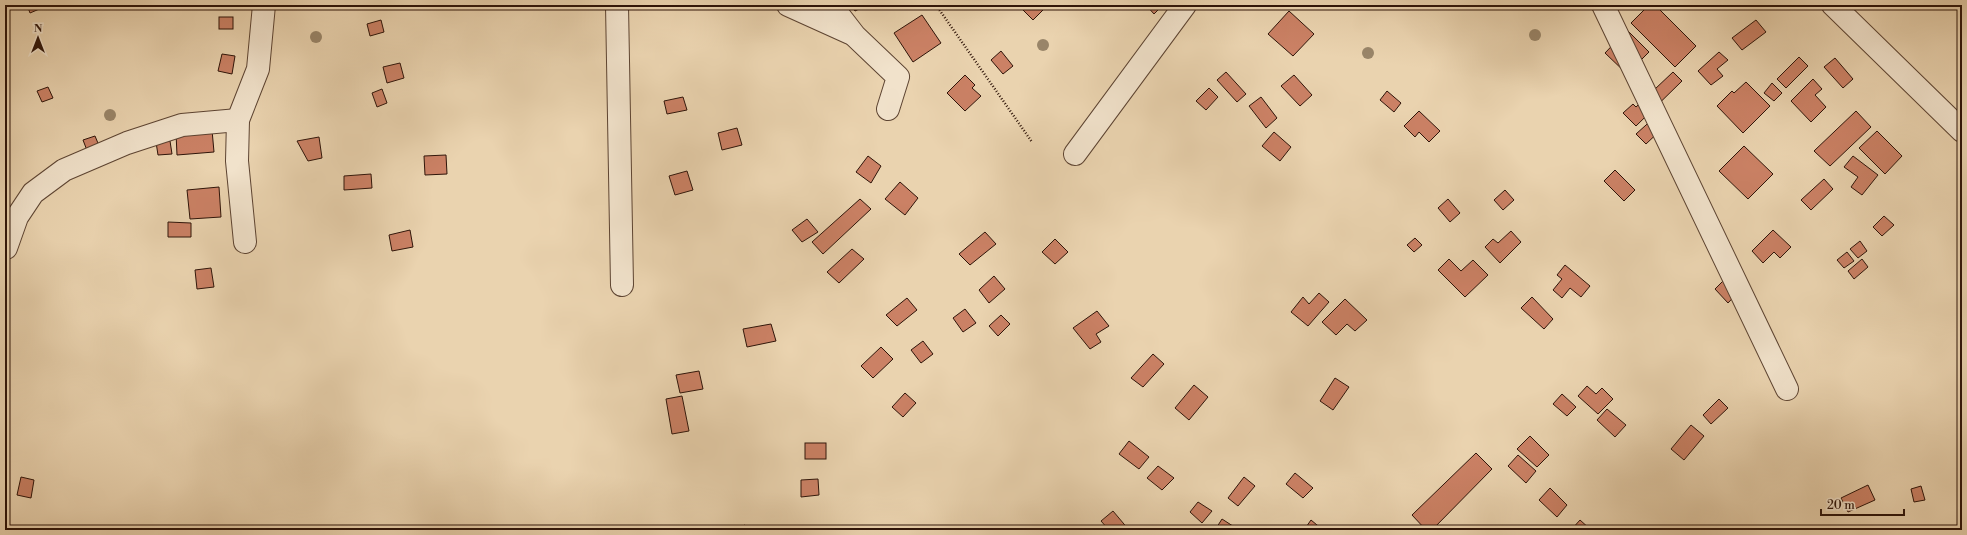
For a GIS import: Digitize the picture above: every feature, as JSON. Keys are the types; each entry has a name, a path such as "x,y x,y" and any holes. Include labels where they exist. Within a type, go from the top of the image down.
{"street":[{"path":"245,242 237,161 238,120 258,69 264,5"},
{"path":"617,5 622,285"},
{"path":"788,5 855,36"},
{"path":"831,5 855,36 898,77 888,109"},
{"path":"1075,154 1185,5"},
{"path":"1603,5 1787,389"},
{"path":"1833,5 1962,131"},
{"path":"6,248 17,217 33,193 64,170 127,143 182,125 238,120"}],"path":[{"path":"936,5 1032,142"}],"building":[{"path":"27,5 44,5 44,7 30,13"},
{"path":"851,5 867,5 855,11"},
{"path":"1024,5 1038,5 1043,10 1033,20 1021,8"},
{"path":"1146,5 1163,5 1154,14"},
{"path":"1649,5 1655,5 1696,46 1675,67 1631,23"},
{"path":"1289,11 1314,34 1293,56 1268,34"},
{"path":"922,15 941,43 913,62 894,33"},
{"path":"219,17 233,17 233,29 219,29"},
{"path":"381,20 384,32 370,36 367,24"},
{"path":"1756,20 1766,32 1742,50 1732,38"},
{"path":"1627,30 1649,52 1627,74 1605,53"},
{"path":"1001,51 1013,66 1003,74 991,60"},
{"path":"1719,52 1728,60 1717,69 1723,76 1711,85 1698,71"},
{"path":"222,54 235,56 232,74 218,71"},
{"path":"1799,57 1808,66 1786,88 1777,79"},
{"path":"1835,58 1853,79 1843,88 1824,67"},
{"path":"400,63 404,78 387,83 383,67"},
{"path":"1226,72 1246,94 1237,102 1217,80"},
{"path":"1673,72 1682,81 1636,126 1623,113 1633,104 1636,107"},
{"path":"965,75 975,85 972,88 981,96 965,111 947,93"},
{"path":"1294,75 1312,95 1300,106 1281,86"},
{"path":"1813,79 1822,89 1815,95 1826,107 1811,122 1791,101"},
{"path":"1746,82 1770,106 1743,133 1717,106 1732,91 1734,93"},
{"path":"1772,83 1782,93 1774,101 1764,93"},
{"path":"48,87 53,98 42,102 37,91"},
{"path":"1209,88 1218,97 1206,110 1196,101"},
{"path":"382,89 387,103 377,107 372,93"},
{"path":"1387,91 1401,103 1394,112 1380,100"},
{"path":"683,97 687,110 667,114 664,101"},
{"path":"1261,97 1277,118 1266,128 1249,106"},
{"path":"1419,111 1440,131 1429,142 1419,132 1415,137 1404,126"},
{"path":"1856,111 1871,127 1830,166 1814,151"},
{"path":"1655,117 1664,127 1646,144 1636,134"},
{"path":"737,128 742,145 722,150 718,133"},
{"path":"212,130 214,152 177,155 176,133"},
{"path":"1877,131 1902,156 1885,174 1859,148"},
{"path":"1274,132 1291,147 1280,161 1262,146"},
{"path":"95,136 100,148 88,153 83,140"},
{"path":"319,137 322,158 308,161 297,141"},
{"path":"170,141 172,154 158,155 156,142"},
{"path":"1744,146 1773,174 1748,199 1719,171"},
{"path":"446,155 447,174 425,175 424,156"},
{"path":"868,156 881,166 871,183 856,172"},
{"path":"1853,156 1878,175 1862,195 1851,187 1858,177 1844,167"},
{"path":"1615,170 1635,190 1624,201 1604,181"},
{"path":"687,171 693,190 675,195 669,176"},
{"path":"371,174 372,188 344,190 344,176"},
{"path":"1824,179 1833,189 1811,210 1801,200"},
{"path":"900,182 918,198 905,215 885,199"},
{"path":"219,187 221,217 190,219 187,190"},
{"path":"1505,190 1514,200 1503,210 1494,200"},
{"path":"860,199 871,209 823,254 812,242"},
{"path":"1448,199 1460,213 1450,222 1438,208"},
{"path":"1884,216 1894,225 1882,236 1873,227"},
{"path":"807,219 818,232 802,242 792,230"},
{"path":"168,222 191,223 191,237 168,237"},
{"path":"410,230 413,247 392,251 389,235"},
{"path":"1773,230 1791,247 1780,258 1774,252 1763,263 1752,251"},
{"path":"1511,231 1521,242 1500,263 1485,247 1493,239 1498,243"},
{"path":"985,232 996,244 970,265 959,254"},
{"path":"1415,238 1422,245 1414,252 1407,245"},
{"path":"1055,239 1068,252 1055,264 1042,252"},
{"path":"1860,241 1867,251 1858,258 1850,249"},
{"path":"852,249 864,259 839,283 827,272"},
{"path":"1847,252 1854,261 1844,268 1837,260"},
{"path":"1449,259 1461,271 1473,260 1488,275 1465,297 1438,270"},
{"path":"1862,259 1868,267 1854,279 1848,271"},
{"path":"1565,265 1590,286 1581,297 1570,288 1562,298 1553,290 1562,279 1557,275"},
{"path":"211,268 214,287 197,289 195,270"},
{"path":"1732,272 1745,285 1728,303 1715,289"},
{"path":"994,276 1005,289 989,303 979,290"},
{"path":"1319,293 1329,302 1308,326 1291,312 1303,297 1309,304"},
{"path":"1532,297 1553,319 1544,329 1521,308"},
{"path":"907,298 917,310 897,326 886,315"},
{"path":"1345,299 1367,320 1355,331 1347,324 1336,335 1322,322"},
{"path":"965,309 976,323 963,332 953,318"},
{"path":"1097,311 1109,326 1096,334 1101,342 1090,349 1073,328"},
{"path":"1001,315 1010,324 998,336 989,326"},
{"path":"771,324 776,341 747,347 743,329"},
{"path":"923,341 933,354 921,363 911,350"},
{"path":"881,347 893,359 873,378 861,366"},
{"path":"1153,354 1164,364 1143,387 1131,378"},
{"path":"699,371 703,389 680,393 676,375"},
{"path":"1335,378 1349,387 1333,410 1320,401"},
{"path":"1194,385 1208,397 1189,420 1175,408"},
{"path":"1587,386 1596,394 1602,388 1613,399 1598,414 1578,396"},
{"path":"905,393 916,403 903,417 892,407"},
{"path":"1562,394 1576,407 1567,416 1553,404"},
{"path":"682,396 689,431 672,434 666,399"},
{"path":"1719,399 1728,408 1711,424 1703,415"},
{"path":"1607,409 1626,425 1615,437 1597,420"},
{"path":"1691,425 1704,436 1684,460 1671,449"},
{"path":"1530,436 1549,455 1537,467 1517,449"},
{"path":"1129,441 1149,457 1139,469 1119,454"},
{"path":"805,443 826,443 826,459 805,459"},
{"path":"1476,453 1492,469 1432,530 1426,530 1412,515"},
{"path":"1518,455 1536,471 1526,483 1508,466"},
{"path":"1158,466 1174,478 1162,490 1147,478"},
{"path":"1295,473 1313,488 1303,498 1286,484"},
{"path":"21,477 34,480 31,498 17,495"},
{"path":"1244,477 1255,486 1238,506 1228,498"},
{"path":"818,479 819,495 801,497 801,480"},
{"path":"1868,485 1875,500 1848,512 1841,498"},
{"path":"1921,486 1925,500 1914,502 1911,489"},
{"path":"1550,488 1567,505 1557,517 1539,500"},
{"path":"1198,502 1212,511 1202,523 1190,512"},
{"path":"1113,511 1129,530 1109,530 1101,521"},
{"path":"1222,519 1239,530 1215,530"},
{"path":"1311,520 1323,530 1304,530"},
{"path":"1580,520 1590,529 1590,530 1571,530"},
{"path":"745,525 747,530 733,530"}]}
